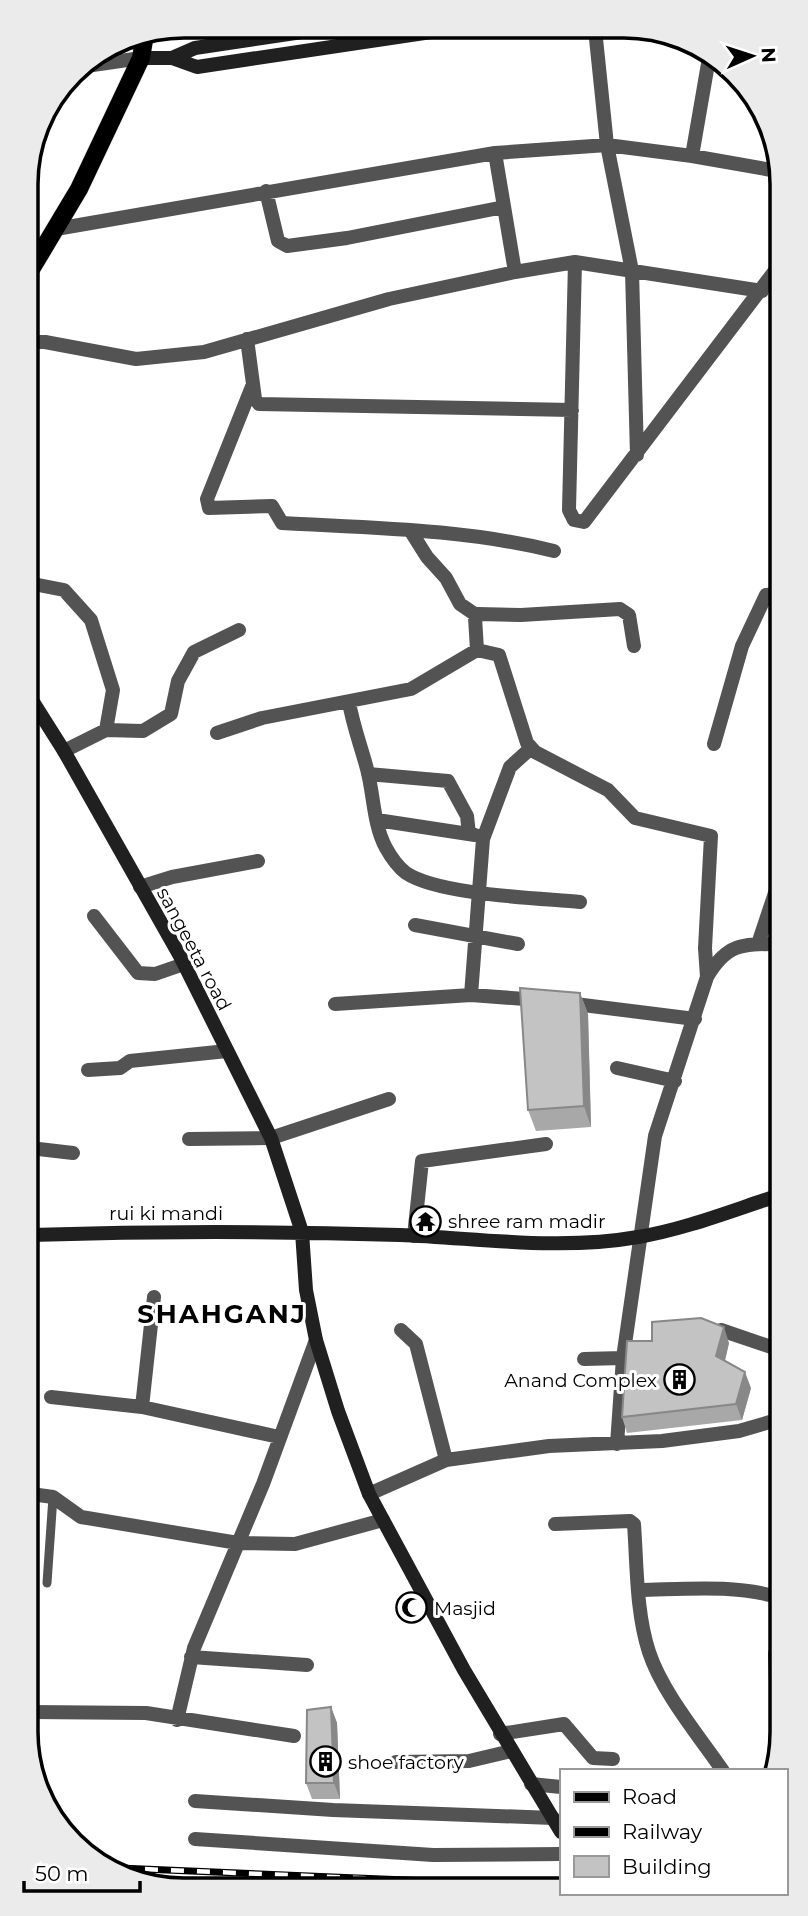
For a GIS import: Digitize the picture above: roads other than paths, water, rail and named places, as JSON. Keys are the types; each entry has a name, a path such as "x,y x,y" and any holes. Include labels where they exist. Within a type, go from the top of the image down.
{"main road":[{"path":"172,58 195,48 262,38"},
{"path":"141,58 172,58 197,67 391,38"},
{"path":"39,257 79,189 141,58 143,45"},
{"name":"sangeeta road","path":"39,711 184,964 271,1138 302,1232 306,1290 316,1340 369,1494 500,1734 560,1830"},
{"name":"rui ki mandi","path":"38,1235 141,1231 302,1232 518,1243 582,1242 639,1237 769,1198"}],"street":[{"path":"596,38 607,145 632,271 637,455"},
{"path":"102,64 141,58"},
{"path":"692,156 708,66"},
{"path":"56,229 495,153 607,145 768,170"},
{"path":"495,153 515,272"},
{"path":"266,191 278,241 287,246 347,238 504,207"},
{"path":"575,262 569,510 574,520 587,521 672,403 770,278"},
{"path":"39,344 153,359 204,352 389,299 575,262 762,290"},
{"path":"247,339 256,402 259,404 572,410"},
{"path":"253,384 207,499 209,508 272,506 282,523 410,530 517,542 554,551"},
{"path":"410,530 427,557 446,578 460,604 476,615 620,609 629,615 634,646"},
{"path":"39,585 64,590 91,620 113,690 106,730"},
{"path":"715,744 742,646 764,598 770,593"},
{"path":"476,615 477,650"},
{"path":"64,751 106,730 144,731 171,714 178,681 194,652 239,630"},
{"path":"217,733 262,718 411,689 477,650 499,654 531,748 608,790 635,818 711,835 705,948 708,977"},
{"path":"349,702 354,732 368,774 376,820 386,847 405,872 431,883 478,892 580,902"},
{"path":"471,995 484,835 490,826 510,767 531,748"},
{"path":"368,774 427,777 448,781 467,816 469,834"},
{"path":"376,820 484,835"},
{"path":"140,887 172,877 258,861"},
{"path":"758,944 770,909"},
{"path":"94,916 138,973 155,974 184,964"},
{"path":"415,925 518,944"},
{"path":"617,1444 623,1358 656,1136 708,977 726,952 740,945 770,944"},
{"path":"335,1004 471,995 594,1005 695,1019"},
{"path":"88,1070 117,1068 130,1061 227,1051"},
{"path":"617,1068 675,1081"},
{"path":"189,1139 271,1138 389,1099"},
{"path":"414,1236 422,1161 546,1144"},
{"path":"38,1149 72,1153"},
{"path":"142,1407 155,1297"},
{"path":"401,1330 415,1344 430,1391 446,1460"},
{"path":"721,1330 769,1346"},
{"path":"177,1720 191,1657 316,1340"},
{"path":"584,1359 623,1358"},
{"path":"51,1397 142,1407 279,1437"},
{"path":"369,1494 446,1460 550,1446 617,1444 739,1431 769,1422"},
{"path":"38,1495 53,1497 81,1517 238,1543 295,1544 383,1520"},
{"path":"555,1524 632,1521 639,1590 652,1660 687,1719 722,1769"},
{"path":"639,1590 736,1588 769,1594"},
{"path":"191,1657 307,1665"},
{"path":"38,1712 105,1711 294,1736"},
{"path":"500,1734 564,1724 593,1758 613,1759"},
{"path":"396,1762 469,1761 511,1751"},
{"path":"531,1784 560,1787"},
{"path":"195,1801 333,1810 553,1818"},
{"path":"195,1839 433,1855 560,1854"}],"lane":[{"path":"47,1583 53,1497"}],"railway":[{"path":"135,1869 358,1878"}],"place":[{"name":"shree ram madir","path":"425,1221"},
{"name":"Anand Complex","path":"680,1380"},
{"name":"Masjid","path":"411,1608"},
{"name":"shoe factory","path":"325,1762"}],"district":[{"name":"SHAHGANJ","path":"222,1314"}]}
